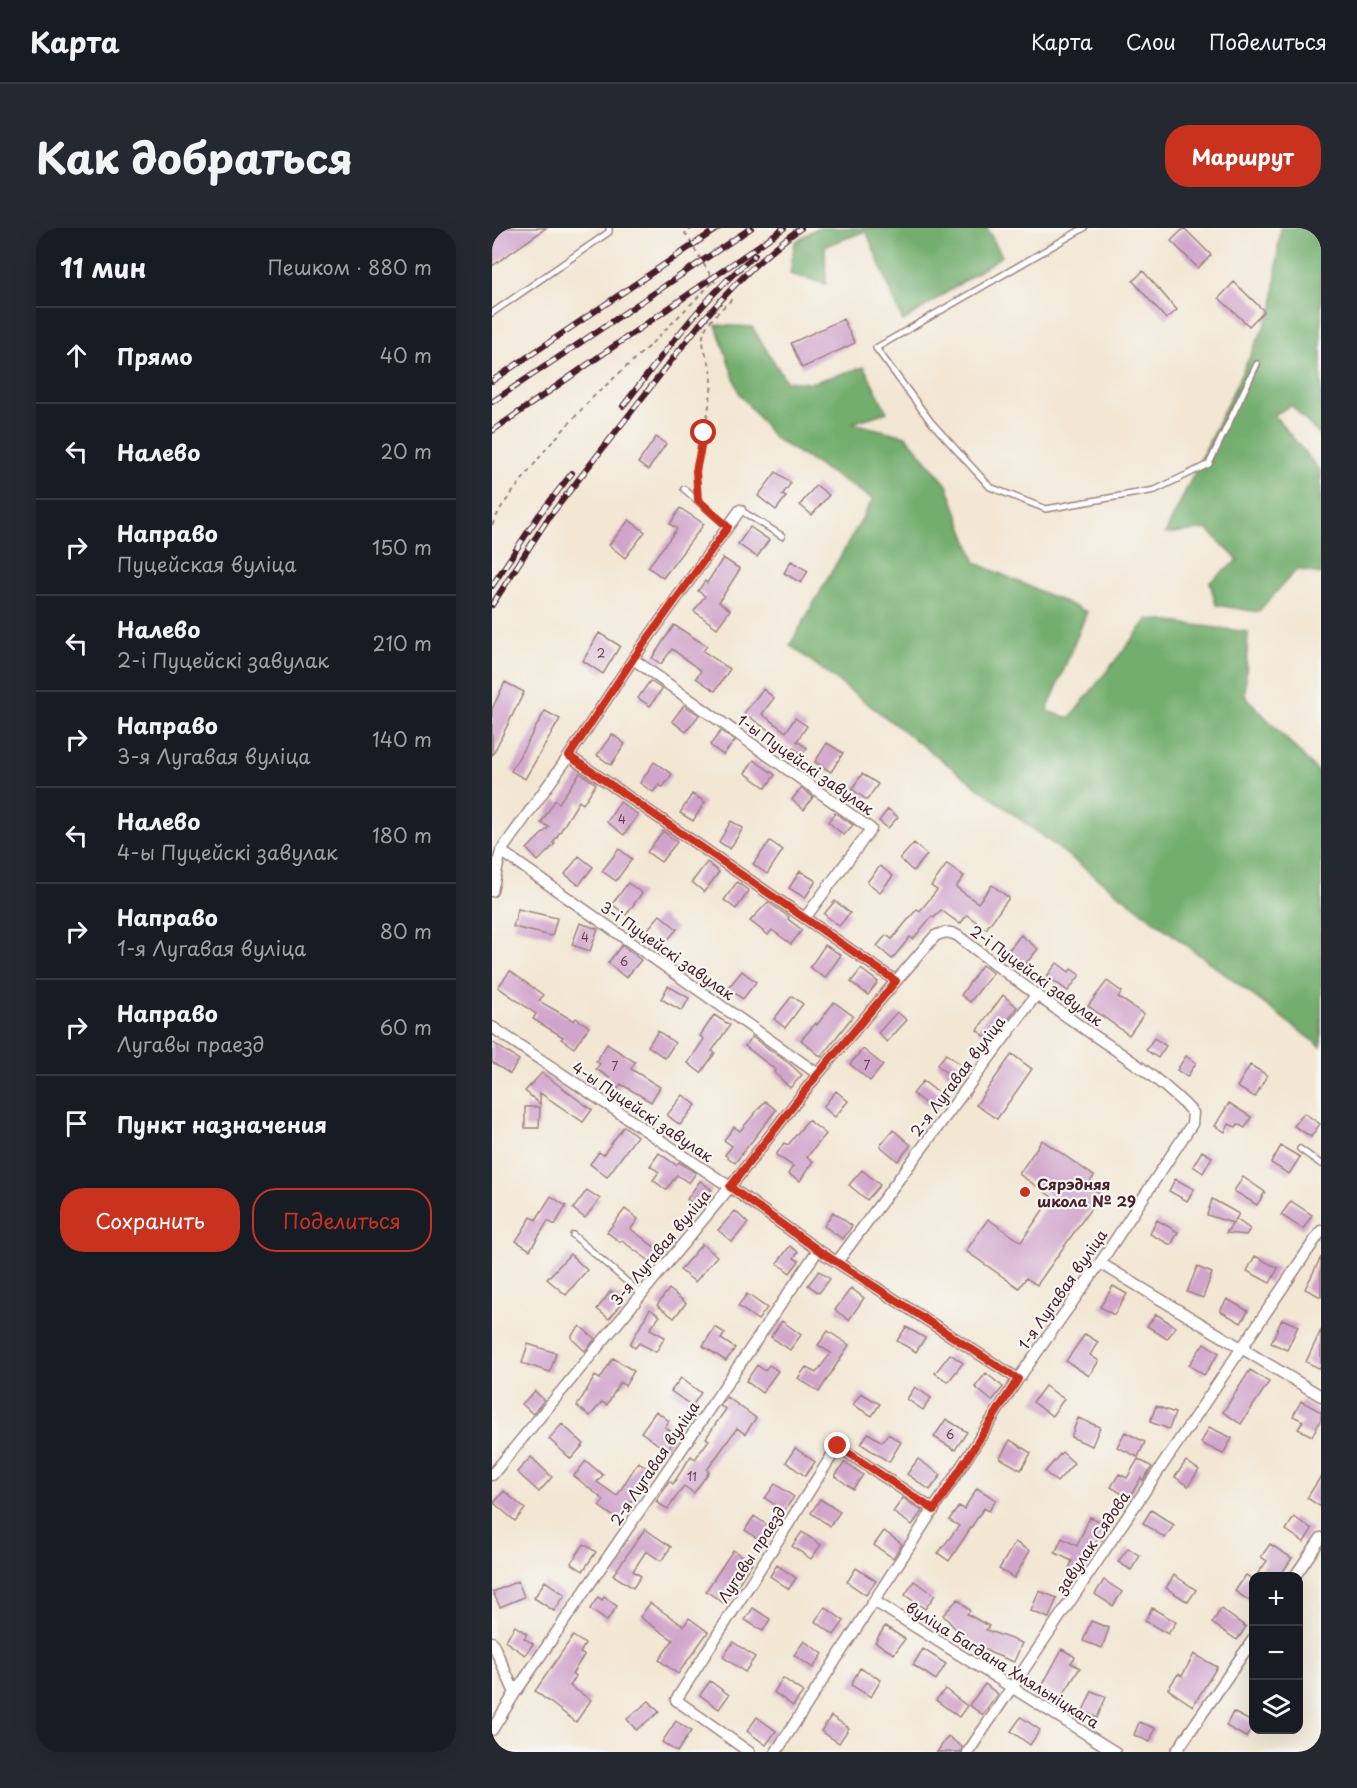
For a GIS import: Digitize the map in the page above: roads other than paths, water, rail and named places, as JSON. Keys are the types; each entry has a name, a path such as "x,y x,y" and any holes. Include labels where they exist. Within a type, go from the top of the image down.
{"street":[{"path":"492,891 501,851 569,756 633,659 740,510"},
{"name":"1-ы Пуцейскі завулак","path":"633,659 871,829 805,918"},
{"path":"569,756 896,981"},
{"name":"3-і Пуцейскі завулак","path":"501,851 818,1074"},
{"name":"2-і Пуцейскі завулак","path":"896,981 935,936 943,932 950,932 1145,1072 1180,1099 1193,1113"},
{"name":"3-я Лугавая вуліца","path":"492,1475 730,1187 818,1074 896,981"},
{"name":"2-я Лугавая вуліца","path":"837,1262 1036,995"},
{"name":"4-ы Пуцейскі завулак","path":"492,1027 730,1187 818,1250 1018,1379"},
{"name":"1-я Лугавая вуліца","path":"776,1752 1018,1379 1100,1263 1192,1124 1193,1113"},
{"name":"завулак Сядова","path":"968,1752 1321,1230"},
{"name":"2-я Лугавая вуліца","path":"492,1730 818,1250"},
{"path":"1100,1263 1321,1396"},
{"name":"Лугавы праезд","path":"749,1752 676,1700 838,1446 934,1510"},
{"path":"1298,1572 1321,1538"},
{"name":"вуліца Багдана Хмяльніцкага","path":"874,1601 1115,1752"},
{"path":"492,1642 515,1693"},
{"path":"1176,1752 1249,1645"}],"lane":[{"path":"492,313 609,232 609,228"},
{"path":"1084,228 876,348 931,422 990,487 1046,509 1155,490 1209,464 1257,364"},
{"path":"684,489 728,527"},
{"path":"740,510 782,536"},
{"path":"1300,1149 1321,1164"},
{"path":"573,1235 641,1294"}],"railway":[{"path":"492,381 718,228"},
{"path":"492,402 751,228"},
{"path":"492,431 784,228"},
{"path":"492,605 547,520 699,325 747,273 801,228"},
{"path":"623,406 701,308 736,271 755,255"},
{"path":"492,586 539,515 572,473"}],"place":[{"name":"Сярэдняя школа № 29","path":"1025,1192"}]}
